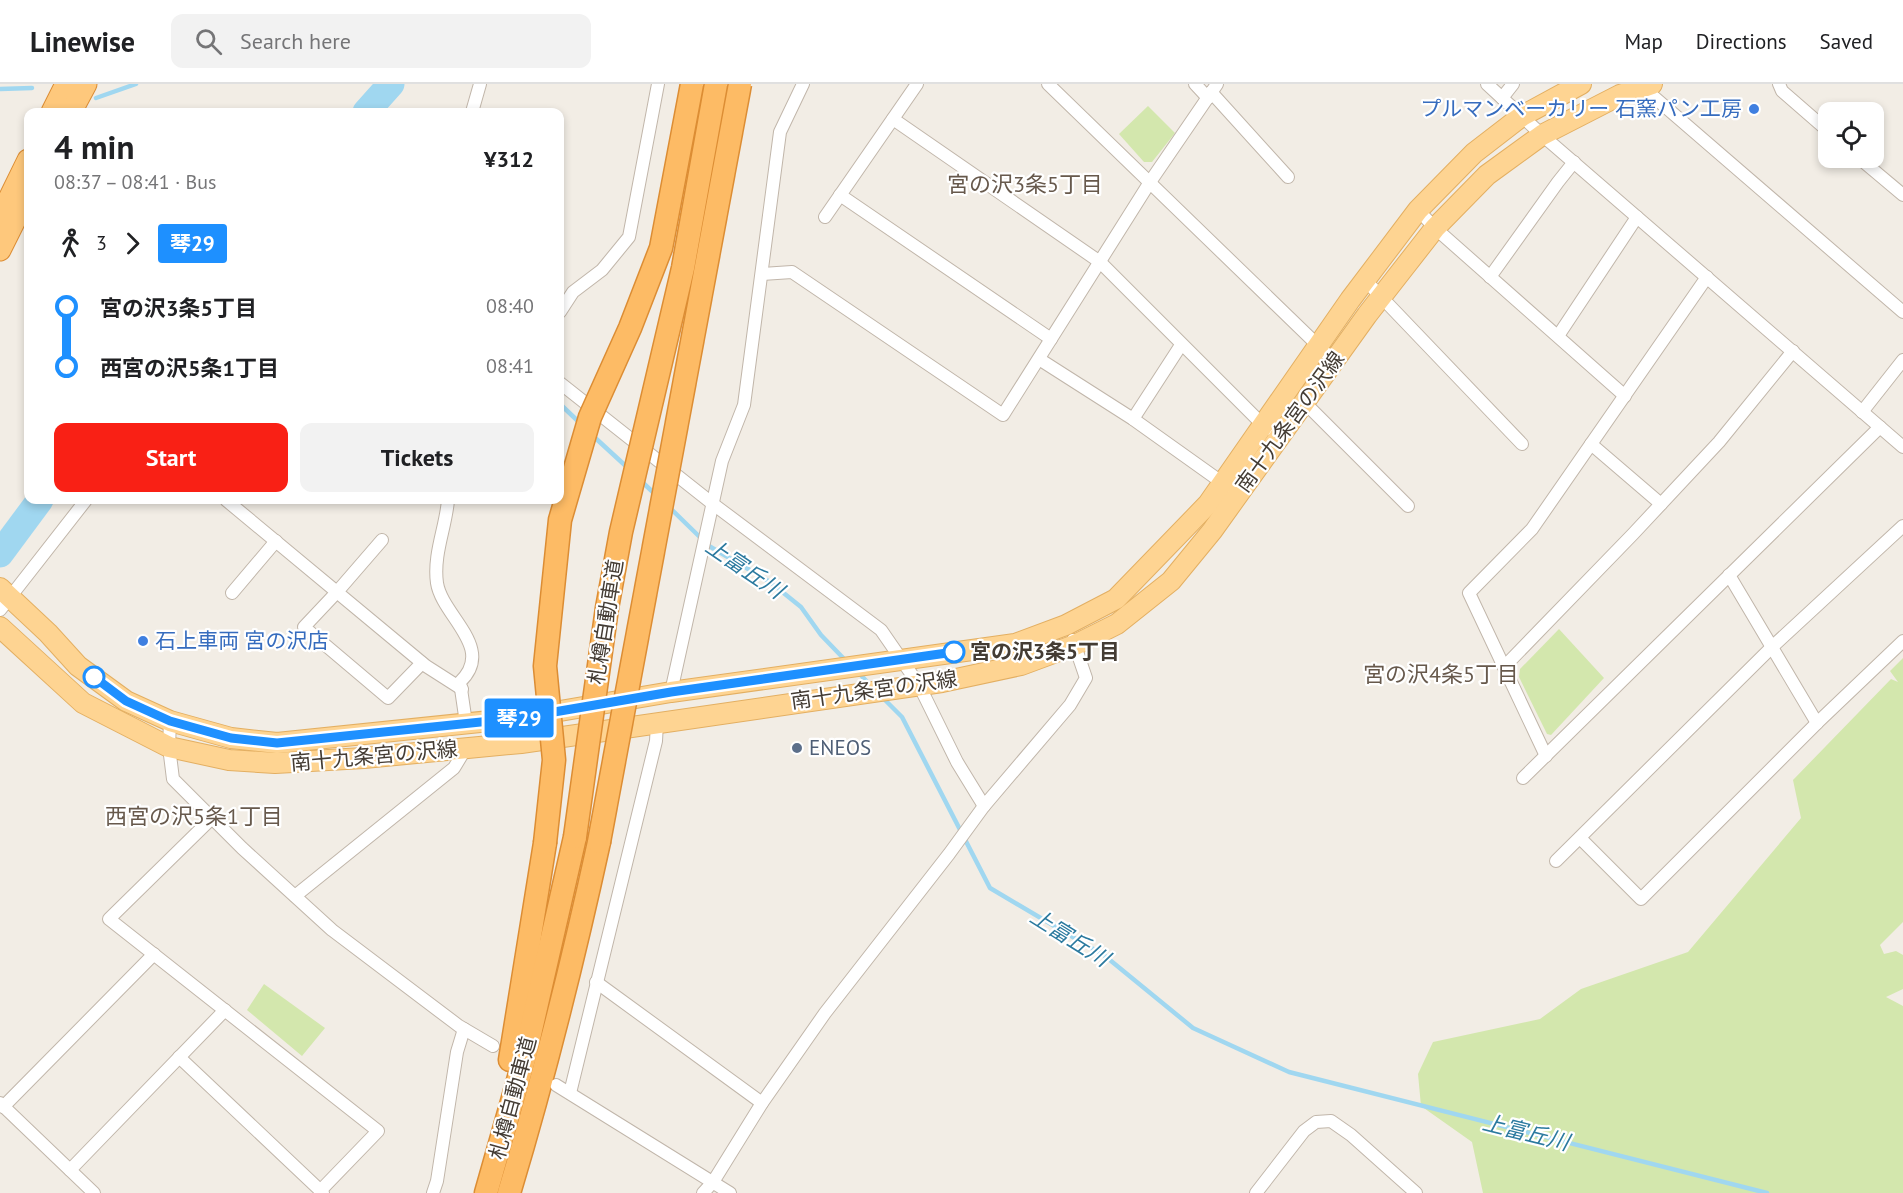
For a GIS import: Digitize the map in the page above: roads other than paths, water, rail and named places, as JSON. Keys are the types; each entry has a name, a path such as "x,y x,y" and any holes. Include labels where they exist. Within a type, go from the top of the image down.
{"highway":[{"path":"54,108 66,84"},
{"path":"72,108 86,84"},
{"path":"494,1191 546,843 554,760 545,666 560,520 590,417 630,328 661,248 692,84"},
{"name":"札樽自動車道","path":"494,1191 575,837 607,608 621,532 682,268 716,84"},
{"name":"札樽自動車道","path":"494,1191 548,1061 574,957 599,842 740,84"},
{"path":"0,217 24,168"},
{"path":"0,250 24,202"}],"main road":[{"name":"南十九条宮の沢線","path":"0,627 84,703 169,747 229,760 275,764 521,743 915,685 1021,665 1075,645 1117,624 1171,581 1212,531 1230,488 1263,424 1365,280 1418,210 1474,153 1522,116 1581,84"},
{"name":"南十九条宮の沢線","path":"5,598 48,633 78,666 126,701 170,721 231,738 277,743 519,718 671,692 1016,644 1066,625 1116,599 1208,504 1230,488 1275,442 1381,297 1435,228 1487,175 1542,135 1644,85"}],"street":[{"path":"473,108 480,84"},
{"path":"564,306 573,292 602,270 629,237 658,84"},
{"path":"671,692 722,460 744,405 780,132 803,84"},
{"path":"825,217 917,84"},
{"path":"1048,84 1334,361"},
{"path":"1195,84 1212,91 1288,177"},
{"path":"1487,84 1542,135 1903,447"},
{"path":"1502,98 1513,84"},
{"path":"1779,84 1782,91 1818,122"},
{"path":"1644,85 1903,312"},
{"path":"762,274 792,272 1004,414 1150,182 1212,91"},
{"path":"893,119 1100,262 1263,424 1275,442"},
{"path":"1490,277 1574,162"},
{"path":"1871,168 1903,195"},
{"path":"840,195 1051,339"},
{"path":"1418,210 1435,228 1625,396"},
{"path":"1558,336 1637,217"},
{"path":"1546,756 1469,594 1532,529 1707,277"},
{"path":"1365,280 1522,444"},
{"path":"1132,419 1181,345"},
{"path":"1504,667 1719,442 1792,351"},
{"path":"1039,359 1132,419 1230,488"},
{"path":"1862,412 1903,360"},
{"path":"564,386 713,504 881,630 897,661 915,685 984,806"},
{"path":"1304,402 1408,506"},
{"path":"1523,778 1880,427"},
{"path":"1591,444 1661,504"},
{"path":"5,598 83,504"},
{"path":"231,504 422,663 462,689"},
{"path":"447,504 438,550 437,583 444,604 469,638 472,662 466,676 460,682 466,723"},
{"path":"1556,861 1772,648 1903,526"},
{"path":"382,540 304,627 388,698 422,663"},
{"path":"232,594 276,541"},
{"path":"1729,575 1817,723"},
{"path":"703,1193 713,1182 762,1103 825,1013 984,806 1070,705 1086,678 1066,625"},
{"path":"1580,838 1641,899 1817,723 1903,641"},
{"path":"170,721 169,747 173,779 333,930 464,1029 493,1046"},
{"path":"570,1094 656,741 657,723"},
{"path":"295,896 454,768 466,748"},
{"path":"179,1057 322,1192 378,1131 109,919 212,818"},
{"path":"94,1193 2,1105 154,954"},
{"path":"596,982 762,1103"},
{"path":"70,1170 225,1010"},
{"path":"433,1193 437,1181 457,1052 464,1029"},
{"path":"556,1085 730,1193"},
{"path":"1256,1193 1304,1131 1316,1122 1331,1121 1351,1135 1416,1193"}],"waterway":[{"path":"96,98 136,84"},
{"path":"370,108 391,84"},
{"path":"0,89 32,88"},
{"name":"上富丘川","path":"564,408 581,424"},
{"name":"上富丘川","path":"591,434 629,469"},
{"name":"上富丘川","path":"639,479 657,496"},
{"path":"0,554 37,504"},
{"name":"上富丘川","path":"670,508 709,546 770,582 801,607 821,635 847,662"},
{"name":"上富丘川","path":"858,672 871,686"},
{"name":"上富丘川","path":"881,696 902,717 990,888 1105,956 1193,1028 1289,1072 1767,1193"}],"place":[{"name":"プルマンベーカリー 石窯パン工房","path":"1754,109"},
{"name":"石上車両 宮の沢店","path":"143,641"},
{"name":"宮の沢3条5丁目","path":"954,652"},
{"name":"ENEOS","path":"797,748"}],"district":[{"name":"宮の沢3条5丁目","path":"1025,184"},
{"name":"宮の沢4条5丁目","path":"1441,674"},
{"name":"西宮の沢5条1丁目","path":"194,816"}]}
